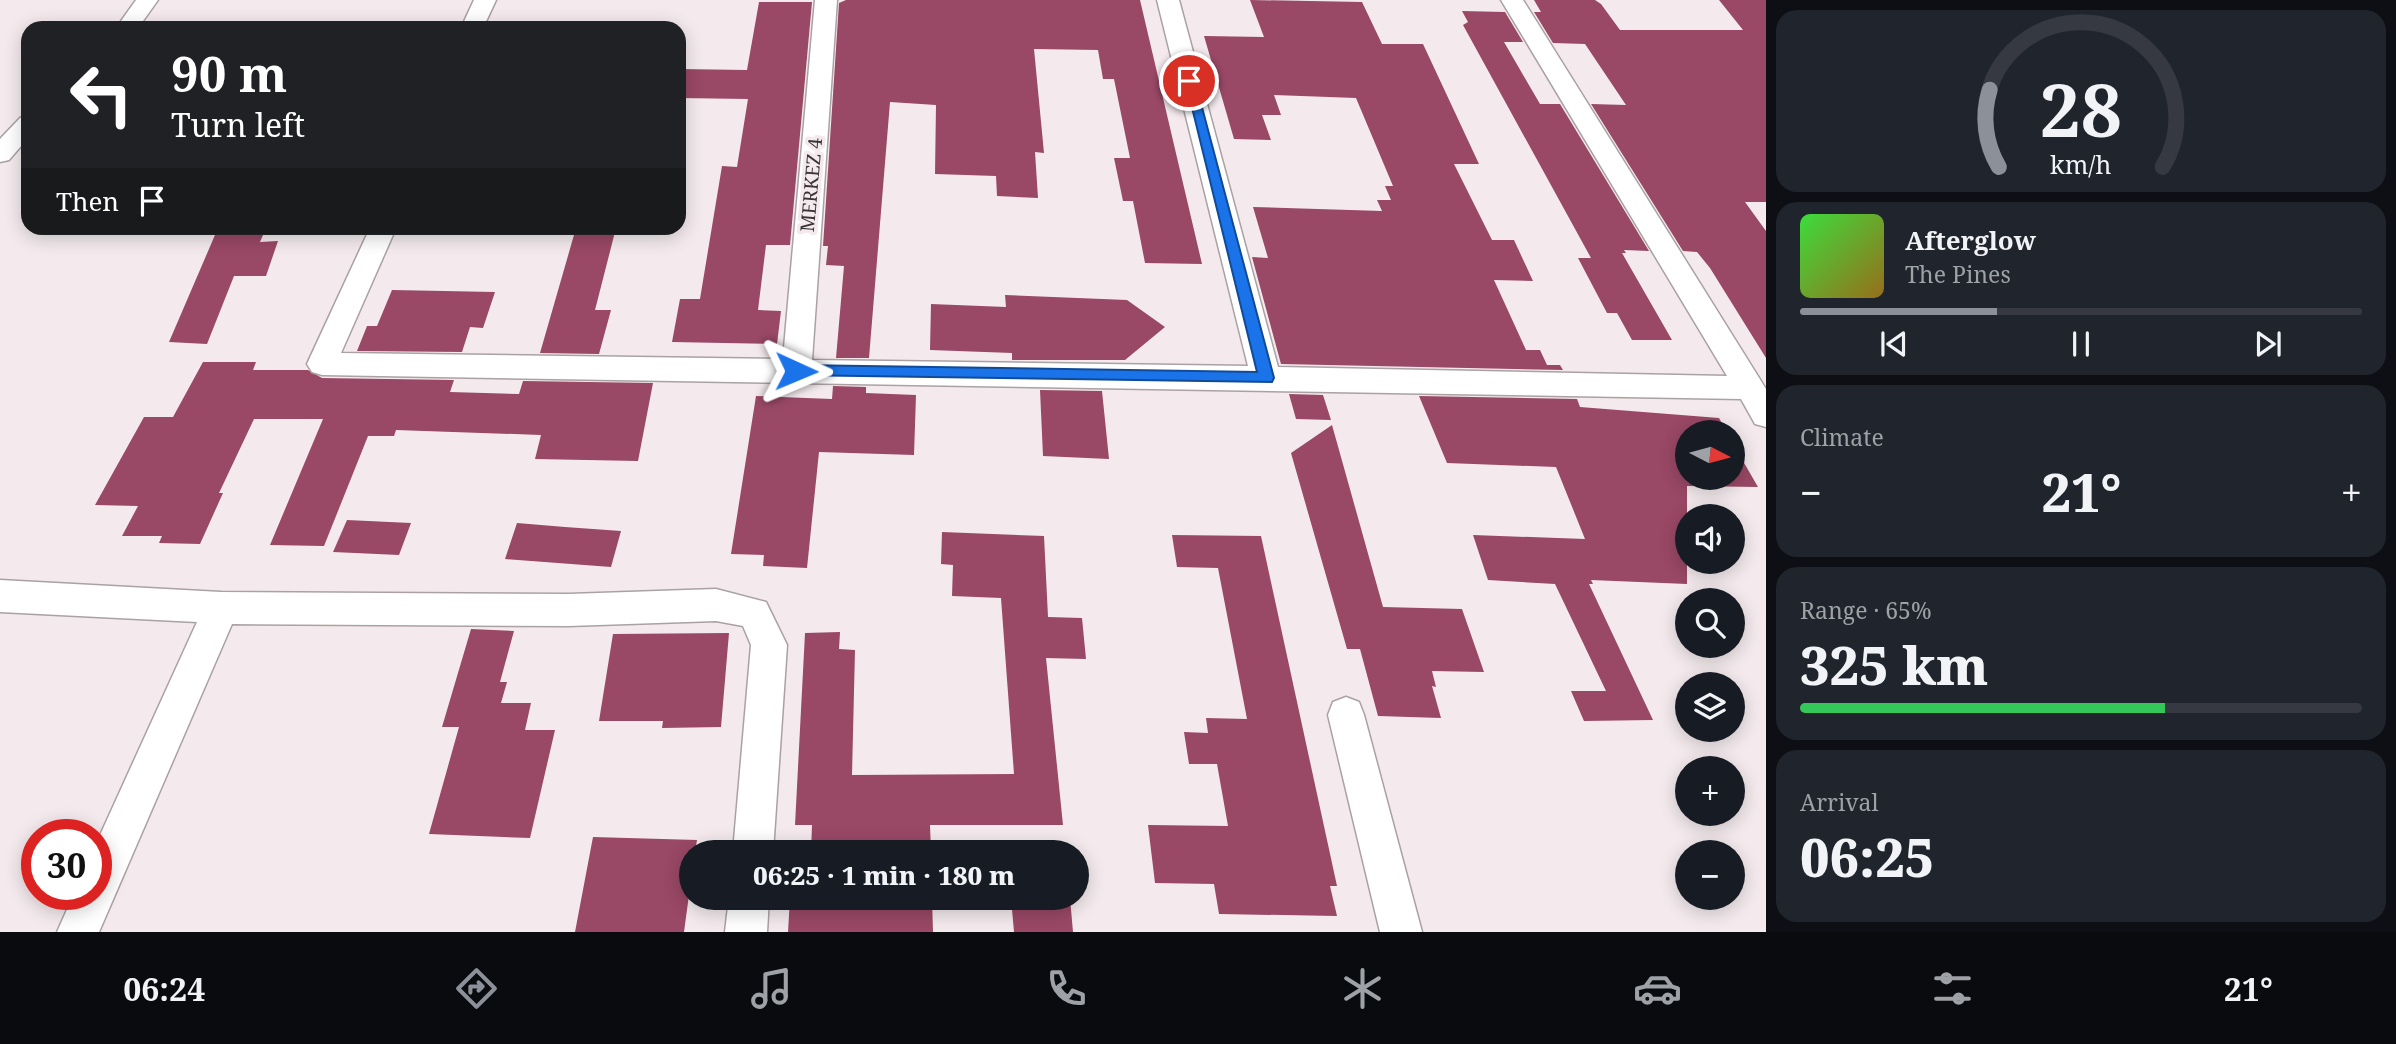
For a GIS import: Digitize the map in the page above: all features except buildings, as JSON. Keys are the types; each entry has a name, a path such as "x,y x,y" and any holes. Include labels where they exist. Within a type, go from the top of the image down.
{"street":[{"path":"132,21 147,0"},
{"path":"475,21 485,0"},
{"name":"MERKEZ 4","path":"796,371 826,0"},
{"path":"1168,0 1266,378"},
{"path":"1512,0 1766,415"},
{"path":"0,154 21,131"},
{"path":"380,235 322,364 1750,388"},
{"path":"0,596 221,608 569,610 716,605 754,614 769,645 754,840"},
{"path":"112,857 221,608"},
{"path":"1346,715 1401,932"},
{"path":"78,932 88,910"},
{"path":"746,932 748,910"}],"route":[{"path":"796,371 1266,378 1189,81"}]}
